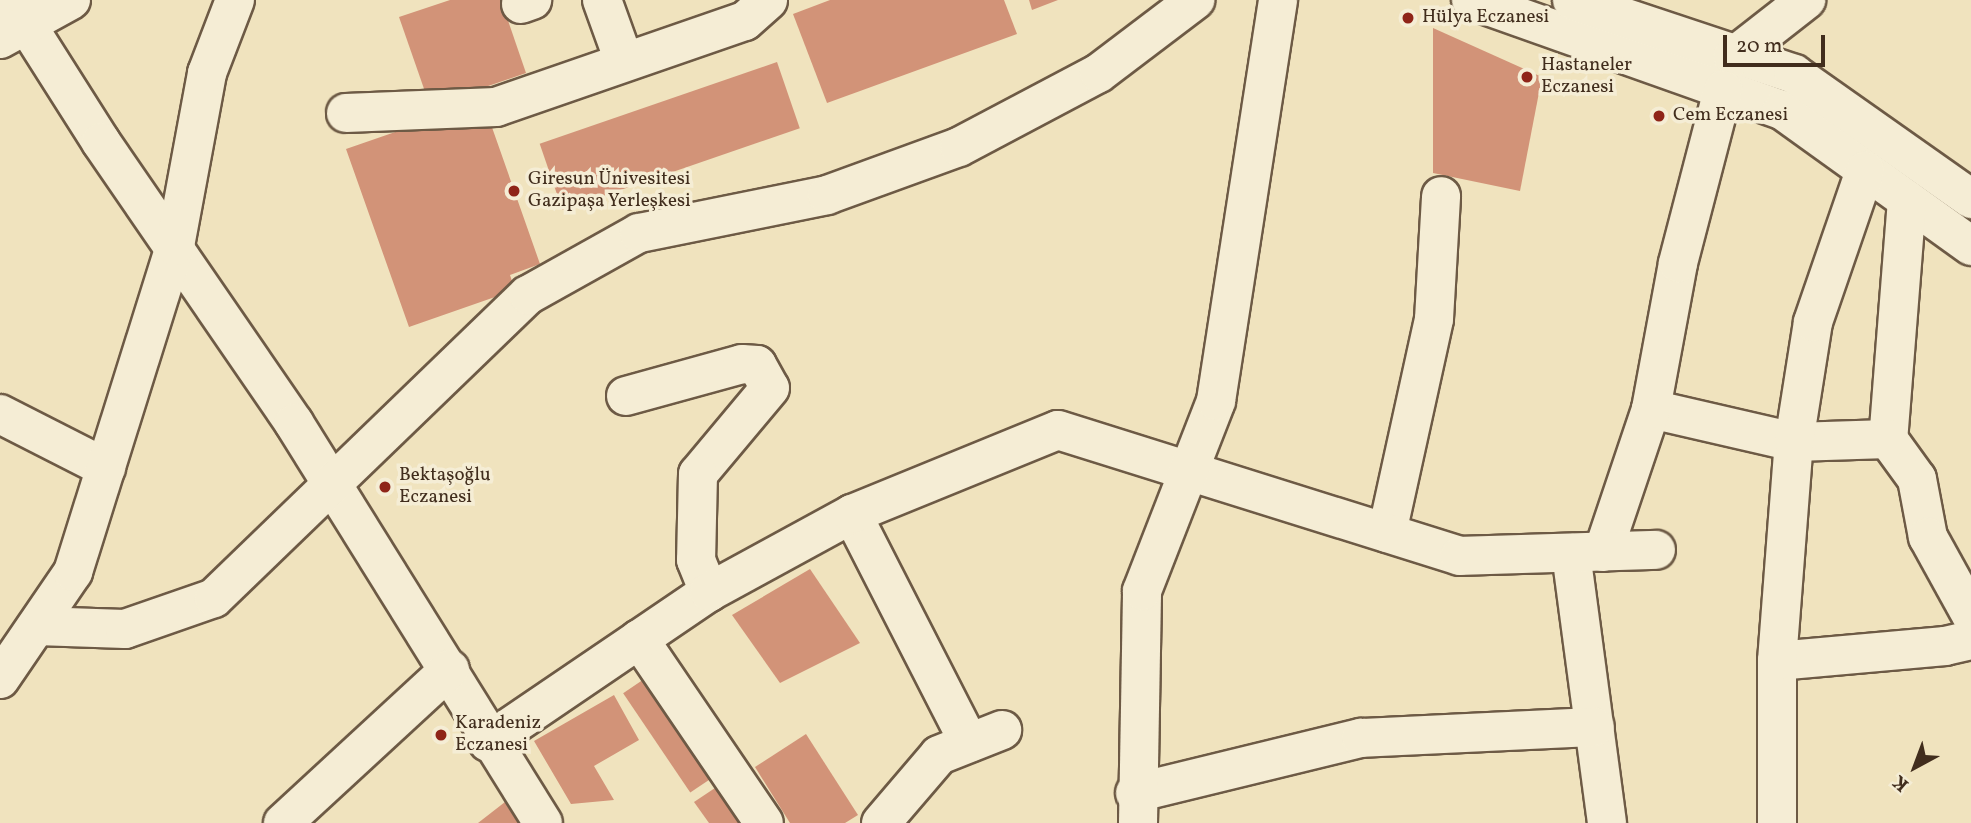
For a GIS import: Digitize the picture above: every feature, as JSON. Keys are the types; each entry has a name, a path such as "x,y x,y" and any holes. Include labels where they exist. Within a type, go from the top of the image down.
{"street":[{"path":"71,0 12,21 175,246 333,485 450,669 488,742 542,823"},
{"path":"0,679 73,572 175,246 207,73 235,0"},
{"path":"602,0 624,61"},
{"path":"346,113 496,107 746,21 768,0"},
{"path":"37,626 125,629 214,598 528,295 639,233 827,195 959,147 1099,73 1195,0"},
{"path":"1278,0 1216,401 1142,591 1137,808 1361,738 1595,727"},
{"path":"1471,0 1728,74 1794,75 1971,199"},
{"path":"1572,0 1728,74 1971,246"},
{"path":"1608,823 1595,727 1587,552 1651,409 1678,263 1728,74 1806,0"},
{"path":"1777,823 1777,661 1794,442 1813,322 1866,171"},
{"path":"1387,533 1434,319 1441,196"},
{"path":"1907,200 1888,439 1917,479 1927,537 1971,615"},
{"path":"626,396 742,364 757,365 770,388 698,474 696,560 709,592"},
{"path":"1651,409 1794,442 1888,439"},
{"path":"0,414 106,468"},
{"path":"488,742 709,592 852,514 1058,430 1461,556 1656,550"},
{"path":"852,514 986,737 939,755 881,823"},
{"path":"639,639 764,823"},
{"path":"1777,661 1945,646 1971,640"},
{"path":"283,823 450,669"}],"building":[{"path":"450,0 501,0 526,73 430,106 399,17"},
{"path":"830,0 1004,0 1017,34 827,103 793,14"},
{"path":"1029,0 1058,0 1032,10"},
{"path":"1433,28 1542,77 1520,191 1433,173"},
{"path":"777,62 800,128 562,210 540,144"},
{"path":"453,112 488,116 540,264 510,275 515,290 409,327 346,149"},
{"path":"810,569 860,643 780,683 732,615"},
{"path":"653,673 720,772 690,793 623,693"},
{"path":"614,695 639,740 594,766 614,800 571,804 534,741"},
{"path":"806,734 858,815 845,823 790,823 755,767"},
{"path":"724,782 753,823 709,823 694,802"},
{"path":"505,802 518,823 478,823"}],"place":[{"name":"Hülya Eczanesi","path":"1408,18"},
{"name":"Hastaneler Eczanesi","path":"1527,77"},
{"name":"Cem Eczanesi","path":"1659,116"},
{"name":"Giresun Ünivesitesi Gazipaşa Yerleşkesi","path":"514,191"},
{"name":"Bektaşoğlu Eczanesi","path":"385,487"},
{"name":"Karadeniz Eczanesi","path":"441,735"}]}
